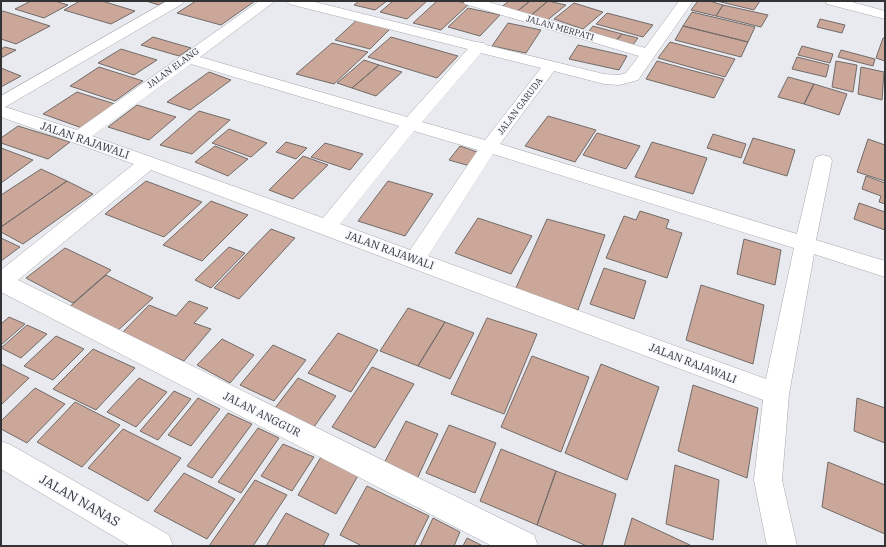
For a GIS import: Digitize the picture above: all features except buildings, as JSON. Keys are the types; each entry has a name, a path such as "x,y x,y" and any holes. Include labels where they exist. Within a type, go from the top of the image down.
{"street":[{"path":"1,103 177,1"},
{"name":"JALAN ELANG","path":"79,137 186,58 268,1"},
{"path":"294,1 604,78 619,80 632,77 686,1"},
{"name":"JALAN MERPATI","path":"470,1 649,54"},
{"path":"832,1 885,15"},
{"path":"327,226 410,124 479,46"},
{"path":"186,58 410,124 885,269"},
{"name":"JALAN GARUDA","path":"414,259 489,148 551,64"},
{"name":"JALAN RAJAWALI","path":"1,111 79,137 327,226 776,394"},
{"path":"782,546 768,480 776,394 805,244 823,161"},
{"path":"1,282 148,162"},
{"name":"JALAN ANGGUR","path":"1,282 523,546"},
{"name":"JALAN NANAS","path":"1,454 158,546"}]}
